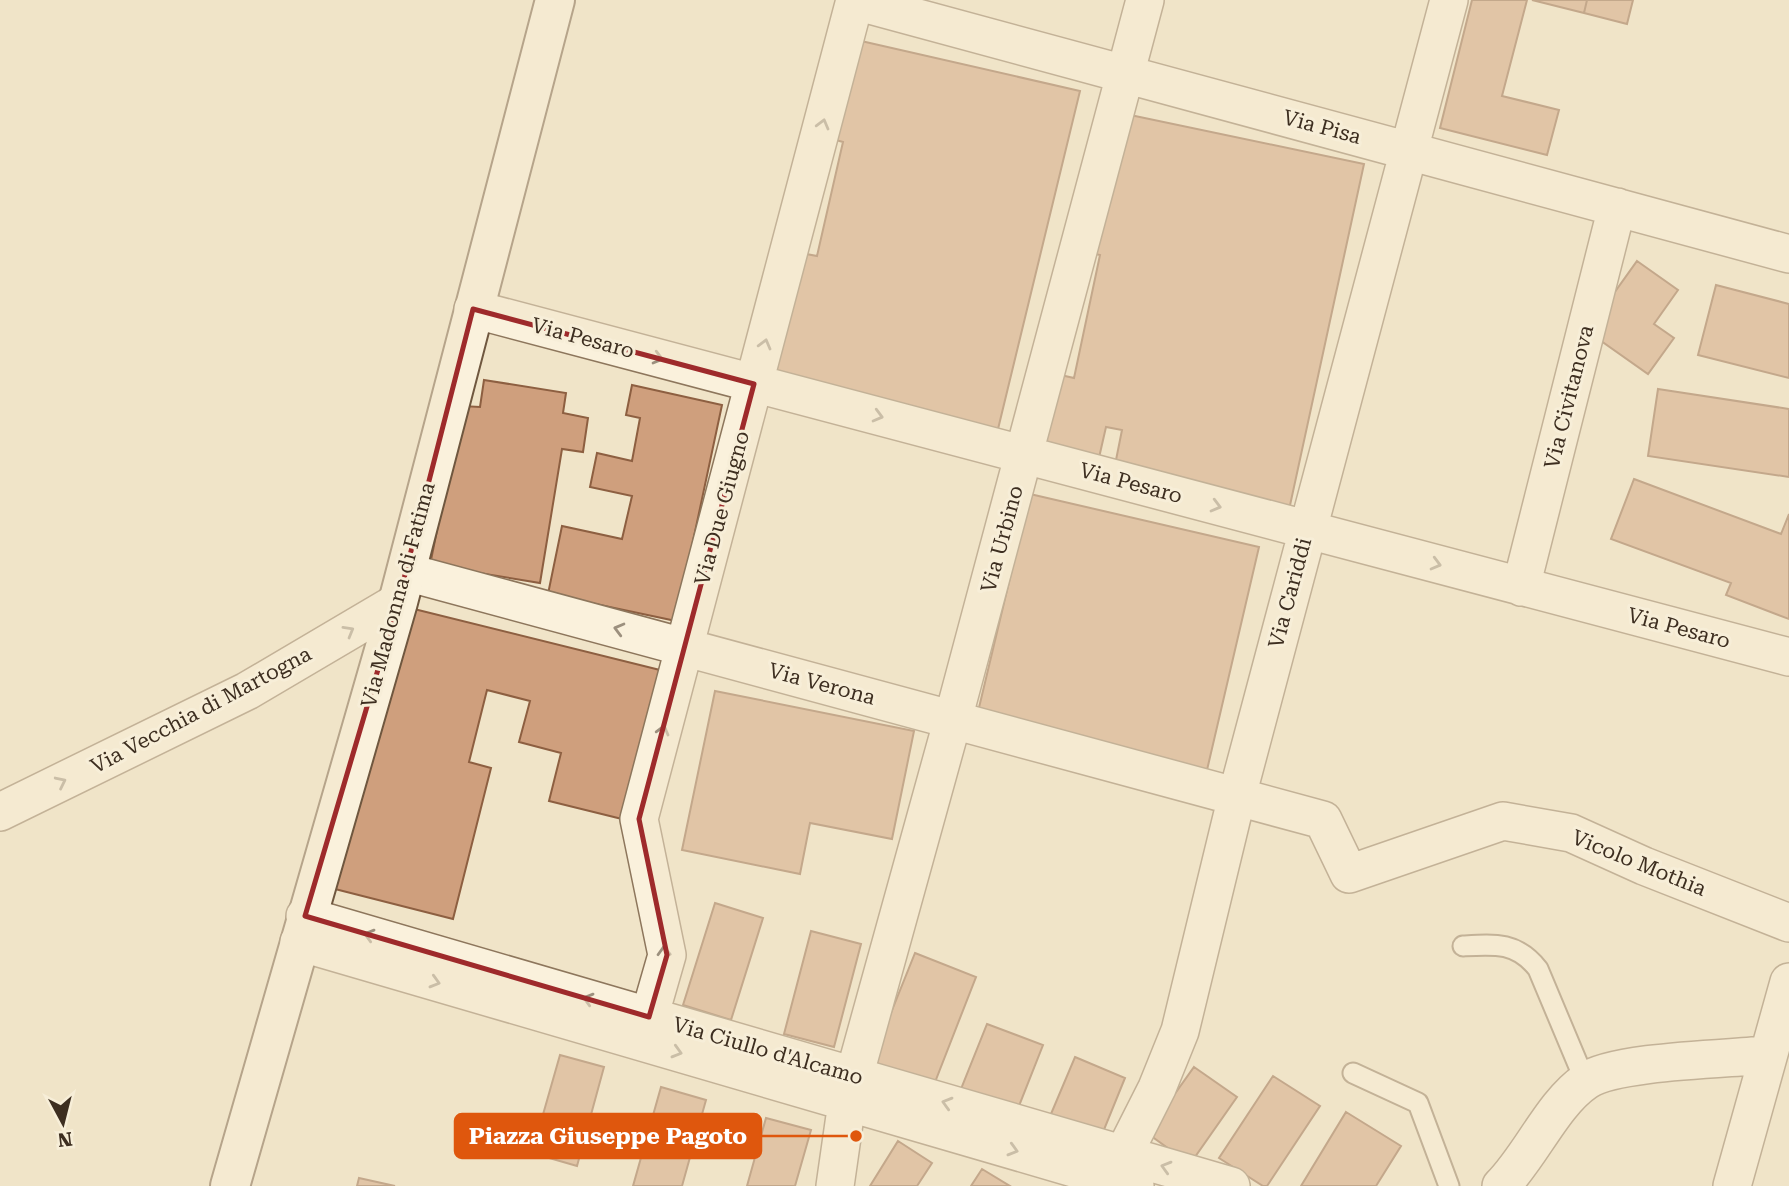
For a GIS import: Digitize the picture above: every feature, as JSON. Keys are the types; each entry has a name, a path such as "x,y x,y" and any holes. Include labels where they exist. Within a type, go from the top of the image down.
{"street":[{"name":"Via Madonna di Fatima","path":"230,1186 402,587 555,0"},
{"name":"Via Pisa","path":"855,0 1789,254"},
{"name":"Via Due Giugno","path":"645,1029 667,955 639,819 855,0"},
{"name":"Via Urbino","path":"835,1186 850,1089 953,719 1145,0"},
{"name":"Via Cariddi","path":"1123,1173 1180,1031 1237,796 1449,0"},
{"name":"Via Civitanova","path":"1521,587 1617,207"},
{"name":"Via Pesaro","path":"473,309 1789,657"},
{"name":"Via Verona","path":"402,587 685,646 1237,796"},
{"name":"Via Vecchia di Martogna","path":"0,812 247,691 402,587"},
{"name":"Vicolo Mothia","path":"1237,796 1323,820 1349,874 1503,821 1571,833 1644,866 1789,923"},
{"name":"Via Ciullo d'Alcamo","path":"302,929 850,1089 1123,1173 1231,1186"},
{"path":"1732,1186 1766,1055 1789,982"},
{"path":"1501,1186 1517,1170 1565,1101 1585,1081 1610,1070 1766,1055"}],"lane":[{"path":"1463,946 1508,946 1527,955 1538,969 1585,1081"},
{"path":"1353,1073 1418,1103 1449,1186"}],"highlighted area":[{"path":"473,309 754,384 639,819 667,955 649,1017 305,916 398,602"}],"building":[{"path":"1472,0 1527,0 1502,96 1559,110 1547,155 1440,128"},
{"path":"1532,0 1587,0 1584,13"},
{"path":"1587,0 1633,0 1627,24 1584,13"},
{"path":"848,38 1080,91 998,429 775,378 801,253 817,256 843,142 825,137"},
{"path":"1116,112 1364,164 1289,510 1114,470 1122,430 1106,427 1098,462 1040,450 1056,374 1074,378 1100,255 1086,252"},
{"path":"1637,261 1678,290 1654,324 1674,338 1648,374 1587,331"},
{"path":"1716,285 1789,304 1789,378 1698,355"},
{"path":"484,380 566,393 563,413 588,418 583,452 562,449 540,583 430,565 462,406 480,407"},
{"path":"632,385 722,405 676,621 548,594 562,526 622,539 632,496 590,487 597,453 632,461 640,418 626,415"},
{"path":"1658,389 1789,409 1789,477 1648,456"},
{"path":"1634,479 1781,534 1789,514 1789,619 1726,595 1731,583 1611,539"},
{"path":"1030,494 1259,547 1207,770 977,716"},
{"path":"402,606 660,670 622,819 549,801 561,753 519,742 530,701 487,690 469,762 491,768 453,919 331,888"},
{"path":"715,691 914,731 892,839 810,823 800,874 682,850"},
{"path":"715,903 763,918 731,1020 683,1005"},
{"path":"811,931 861,944 834,1047 784,1034"},
{"path":"915,953 976,977 930,1095 868,1070"},
{"path":"987,1024 1043,1045 1015,1116 959,1094"},
{"path":"560,1055 604,1067 577,1166 532,1153"},
{"path":"1075,1057 1125,1078 1099,1142 1048,1121"},
{"path":"1194,1067 1237,1097 1190,1164 1147,1133"},
{"path":"1273,1076 1320,1106 1267,1186 1263,1186 1219,1158"},
{"path":"661,1087 706,1100 682,1186 633,1186"},
{"path":"1346,1112 1401,1146 1376,1186 1301,1186"},
{"path":"766,1118 811,1130 795,1186 747,1186"},
{"path":"898,1141 932,1163 917,1186 870,1186"},
{"path":"982,1169 1010,1186 971,1186"},
{"path":"359,1178 395,1186 357,1186"}],"place":[{"name":"Piazza Giuseppe Pagoto","path":"856,1136"}]}
